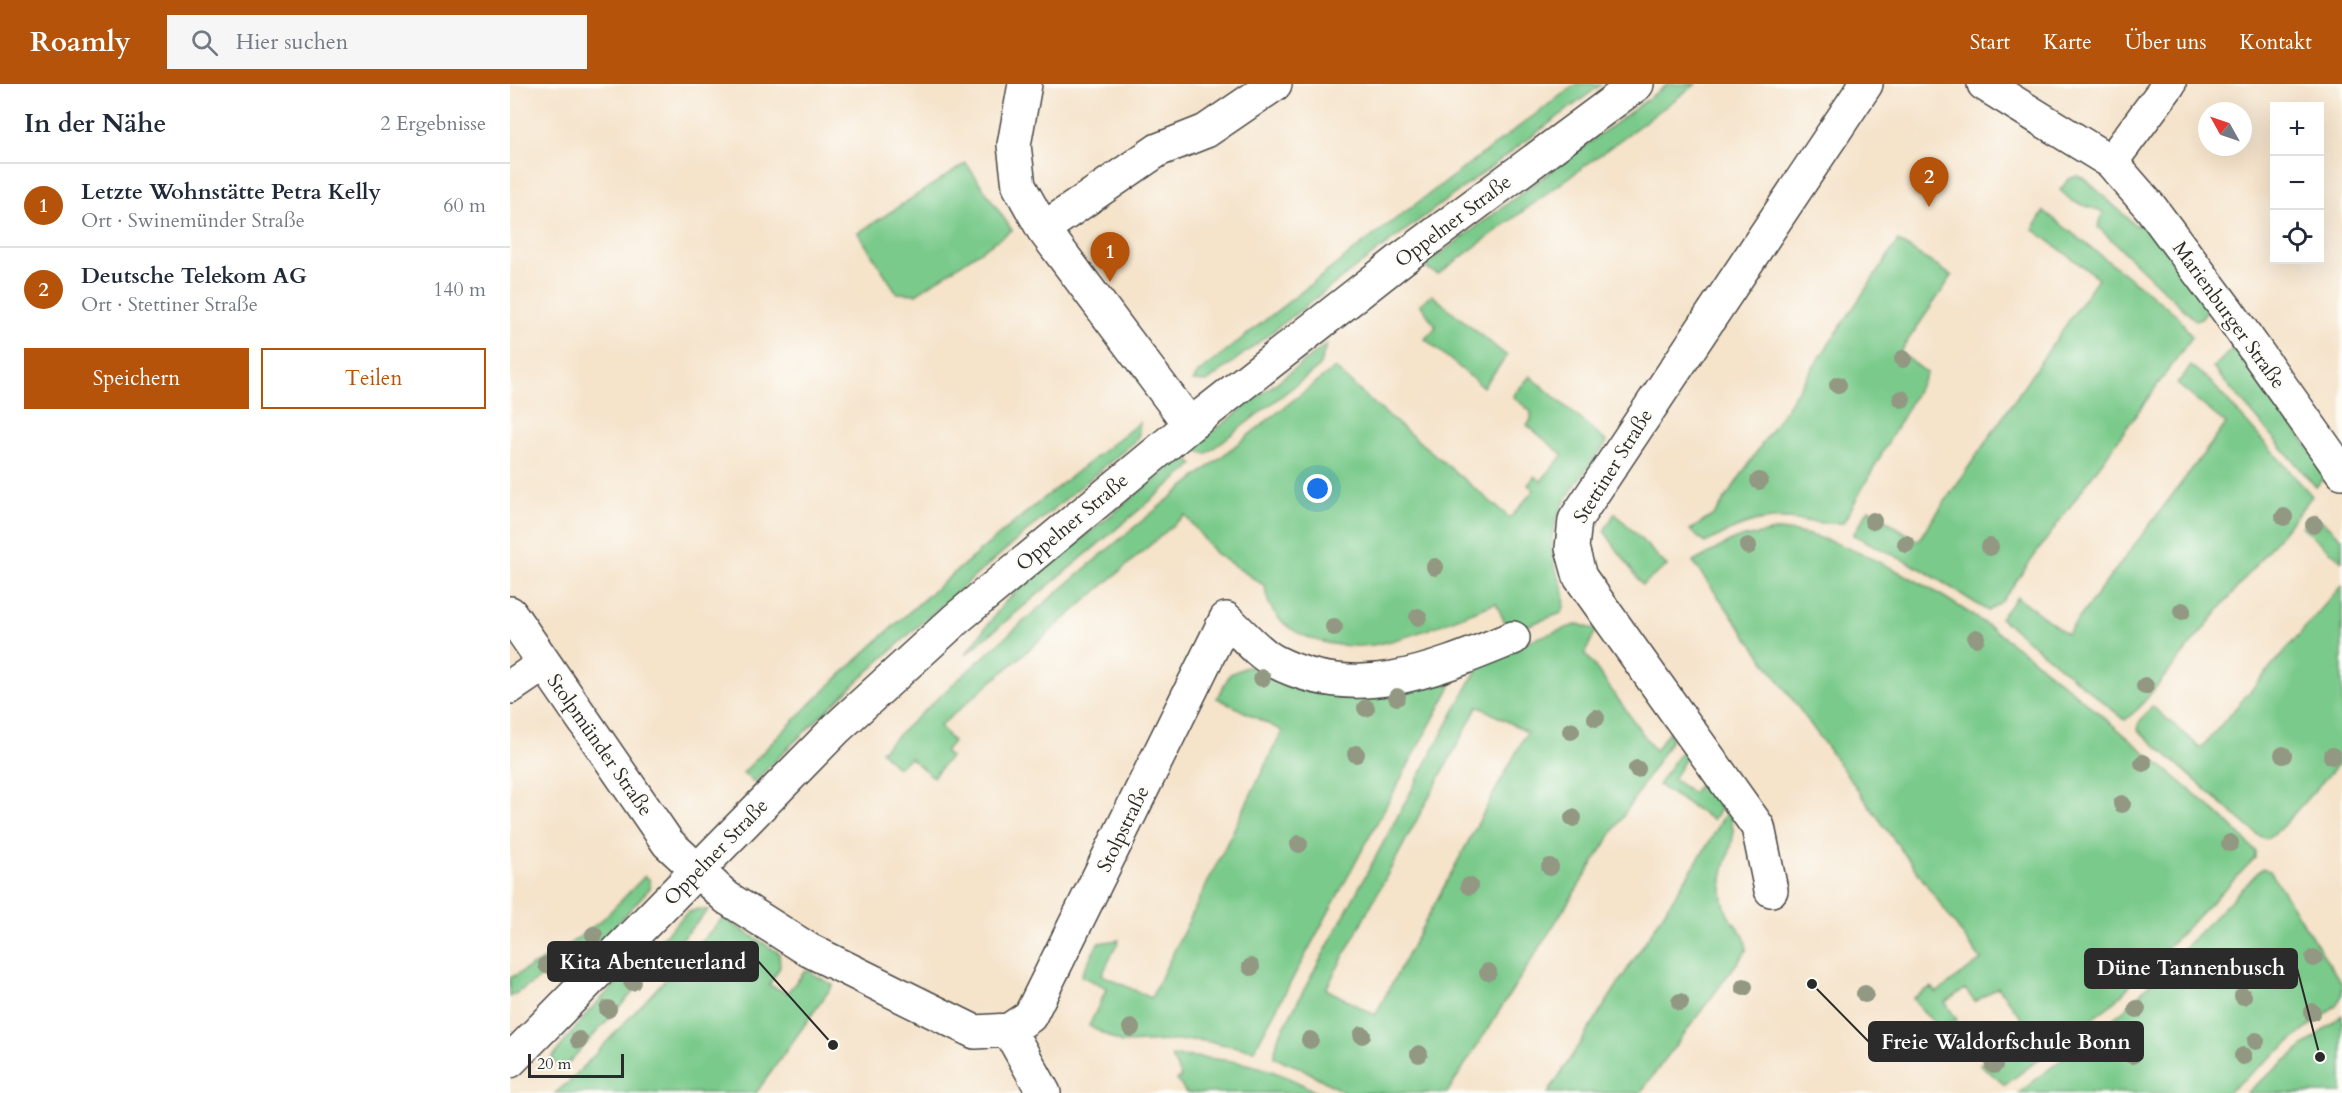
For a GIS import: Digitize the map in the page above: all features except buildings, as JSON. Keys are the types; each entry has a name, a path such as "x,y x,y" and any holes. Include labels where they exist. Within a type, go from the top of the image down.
{"street":[{"path":"1025,84 1014,145 1019,186 1043,229 1190,425"},
{"path":"1043,229 1158,150 1206,131 1275,84"},
{"name":"Oppelner Straße","path":"510,1061 553,1014 698,871 837,728 947,627 1190,425 1403,258 1637,84"},
{"name":"Stettiner Straße","path":"1771,891 1758,827 1580,577 1572,548 1575,520 1866,84"},
{"name":"Marienburger Straße","path":"1984,84 2111,162 2151,208 2342,472"},
{"path":"2111,162 2169,84"},
{"name":"Stolpmünder Straße","path":"510,613 668,843 698,871"},
{"name":"Stolpstraße","path":"1009,1030 1030,1016 1226,619 1273,661 1317,677 1351,683 1395,680 1513,638"},
{"path":"510,687 544,664"},
{"path":"698,871 727,898 809,950 975,1032 1009,1030 1044,1093"},
{"name":"Oppelner Straße","path":"510,1042 553,1014"}],"green space":[{"path":"1576,84 1602,84 1355,268 1207,382 1193,381 1198,373 1361,245"},
{"path":"1668,84 1696,84 1438,274 1426,268 1426,265 1440,254"},
{"path":"966,163 1012,230 916,294 897,293 858,233"},
{"path":"2077,176 2085,179 2136,226 2143,220 2211,306 2201,318 2195,320 2098,227 2103,212 2072,201 2060,190 2069,179"},
{"path":"2044,211 2177,315 2192,337 2002,601 1988,611 1923,570 1853,535 1869,509 1918,541 2098,278 2033,229"},
{"path":"1898,241 1952,276 1900,352 1927,373 1843,523 1786,519 1764,520 1734,529 1705,543 1690,530 1715,514"},
{"path":"1432,295 1507,356 1483,387 1425,339 1436,327 1420,304"},
{"path":"1327,344 1319,367 1206,454 1196,450 1198,443"},
{"path":"2235,346 2328,474 2316,487 2213,368"},
{"path":"2191,366 2209,380 2312,496 2139,708 2125,720 2000,618 2017,597 2067,634 2226,424 2177,384"},
{"path":"1335,368 1510,518 1534,490 1528,485 1535,476 1541,481 1563,455 1527,425 1531,420 1531,412 1513,396 1530,376 1607,442 1569,495 1555,525 1552,556 1564,591 1562,613 1509,632 1496,603 1426,630 1383,643 1347,646 1328,643 1292,630 1269,604 1265,586 1215,553 1185,515 940,726 953,742 944,752 950,757 933,777 910,758 897,768 881,751 1046,602 1218,459"},
{"path":"1140,422 1138,439 893,648 754,782 743,773 789,725 885,634 1036,504"},
{"path":"1185,455 1193,465 965,655 1004,603 1016,592"},
{"path":"1615,513 1667,566 1642,585 1604,531"},
{"path":"2314,514 2342,538 2342,561 2302,527"},
{"path":"1780,530 1820,538 1870,558 1920,583 1988,626 2053,675 2189,789 2255,851 2255,858 2113,1003 2005,1085 1980,1064 2029,1028 1998,987 1975,1002 1965,989 1945,1002 1957,1020 1941,1029 1923,1012 1913,998 1931,987 1936,993 1981,960 1693,562 1735,539"},
{"path":"2342,585 2342,760 2280,829 2266,839 2258,835 2138,730 2140,721 2152,706 2201,748"},
{"path":"1578,624 1596,630 1585,653 1655,751 1669,731 1672,739 1447,1093 1345,1093 1301,1068 1274,1057 1278,1038 1484,656","holes":["1478,706 1527,732 1375,1015 1326,989"]},
{"path":"1246,667 1449,669 1451,686 1254,1050 1198,1040 1121,1043 1089,1026 1107,988 1081,976 1098,943 1119,940 1102,975 1151,998 1282,731 1217,698 1230,674"},
{"path":"1686,751 1688,755 1673,779 1693,793 1704,778 1723,805 1713,820 1658,785 1679,754"},
{"path":"1727,810 1732,821 1733,832 1722,877 1723,898 1728,915 1745,940 1746,951 1640,1093 1548,1093 1710,841"},
{"path":"2262,868 2270,871 2342,984 2342,996 2336,1005 2227,1093 2019,1093 2125,1009"},
{"path":"645,876 649,879 650,888 615,926 582,953 510,997 510,978 560,951 602,920"},
{"path":"698,909 708,910 562,1070 551,1059 589,1011 687,913"},
{"path":"723,918 779,953 780,967 769,985 787,993 806,970 833,985 756,1093 555,1093 569,1082"},
{"path":"2342,1015 2342,1093 2246,1093"},
{"path":"1171,1056 1228,1060 1247,1064 1283,1075 1317,1093 1186,1093 1177,1080 1181,1077"}],"place":[{"name":"Deutsche Telekom AG","path":"1929,207"},
{"name":"Letzte Wohnstätte Petra Kelly","path":"1110,282"},
{"name":"Freie Waldorfschule Bonn","path":"1812,984"},
{"name":"Kita Abenteuerland","path":"833,1045"},
{"name":"Düne Tannenbusch","path":"2320,1057"}]}
